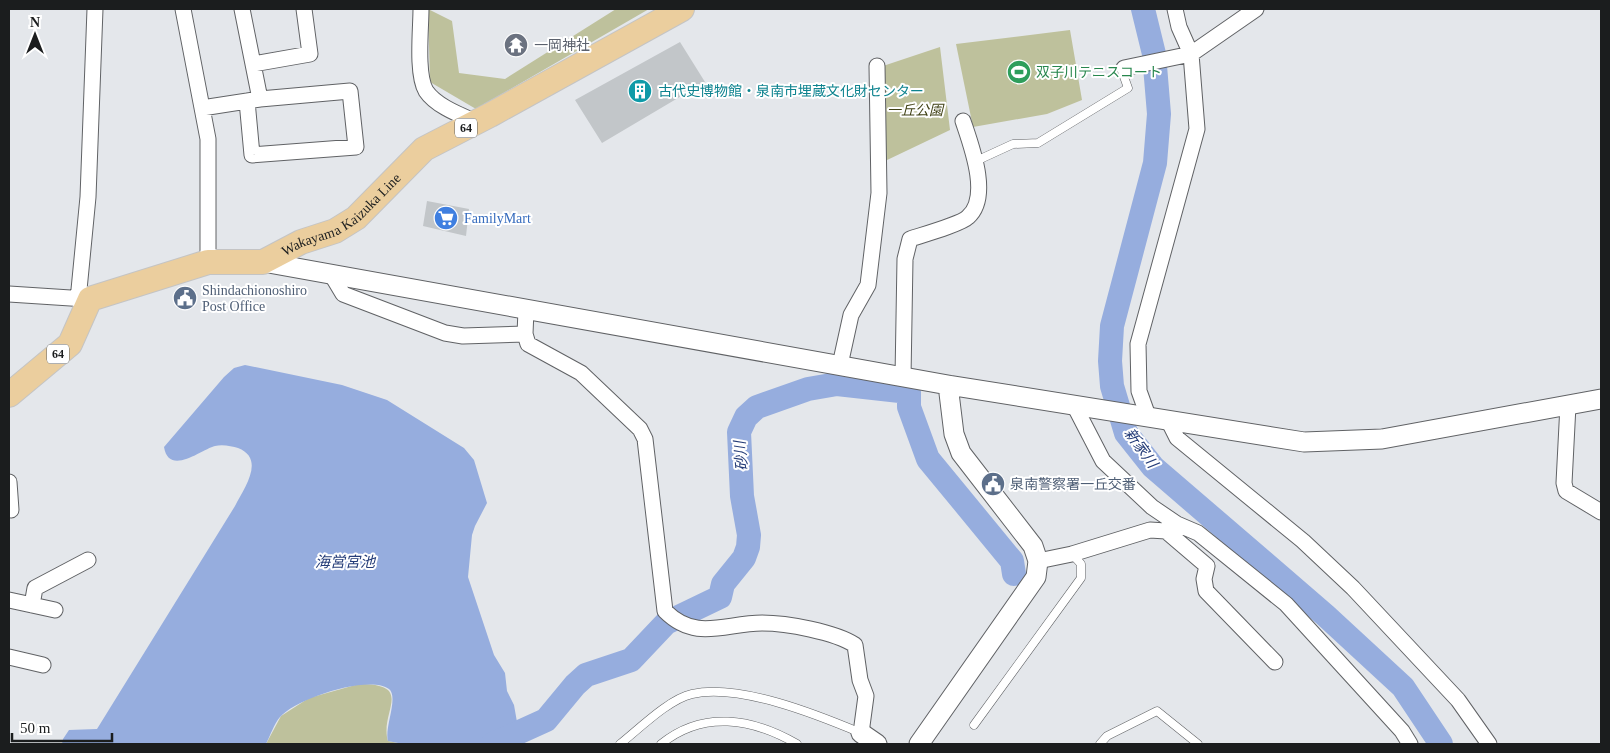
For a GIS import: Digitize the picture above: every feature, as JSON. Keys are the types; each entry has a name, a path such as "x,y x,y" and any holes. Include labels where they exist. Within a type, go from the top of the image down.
{"main road":[{"name":"Wakayama Kaizuka Line","path":"84,300 208,262 263,262 301,242 335,231 356,218 424,149 682,9"},
{"name":"64","path":"9,396 70,344 84,300"}],"street":[{"path":"9,294 84,300 95,9"},
{"path":"183,9 209,155 208,262"},
{"path":"202,108 253,100 350,91 356,147 252,155 253,100 253,64 242,9"},
{"path":"253,64 310,54 304,9"},
{"path":"421,9 422,77 426,92 444,106 476,122"},
{"path":"1148,416 1138,391 1138,344 1196,129 1191,54 1179,27 1175,9"},
{"path":"1124,68 1191,54 1207,45 1256,9"},
{"path":"840,365 851,315 868,285 879,193 878,66"},
{"path":"903,376 905,259 910,239 968,218 978,201 976,161 963,121"},
{"path":"263,262 526,310 638,327 948,384 1274,438 1327,443 1382,439 1601,399"},
{"path":"331,274 343,294 445,333 463,336 525,334"},
{"path":"526,310 525,334 528,344 581,373 640,429 645,439 665,611 673,619 694,628 720,630 761,623 779,624 845,638 855,645 860,680 866,696 869,739"},
{"path":"919,744 1036,577 1038,561 1033,546 961,453 954,434 948,384"},
{"path":"1074,405 1104,461 1152,507 1177,524 1198,533 1286,604 1402,732 1410,744"},
{"path":"1568,405 1564,483 1566,491 1601,512"},
{"path":"1168,420 1176,438 1303,541 1353,588 1458,700 1489,744"},
{"path":"9,482 11,510"},
{"path":"1038,561 1072,554 1150,530 1166,531 1207,566 1204,579 1206,591 1276,662"},
{"path":"32,605 35,588 88,560"},
{"path":"9,600 55,610"},
{"path":"9,657 43,665"}],"lane":[{"path":"976,161 1013,144 1038,143 1074,122 1128,88 1122,74 1124,68"},
{"path":"974,725 1081,578 1081,564 1072,554"},
{"path":"620,744 672,704 691,694 712,692 755,696 869,739"},
{"path":"1100,744 1107,736 1157,711 1197,744"},
{"path":"660,744 685,728 704,722 724,720 763,730 797,744"}],"green space":[{"path":"428,9 452,21 459,73 505,79 616,9 649,9 476,109 430,82"},
{"name":"双子川テニスコート","path":"1070,30 1082,100 1047,114 973,127 956,44"},
{"name":"一丘公園","path":"940,47 950,130 885,161 883,66"},
{"path":"359,684 376,685 386,689 391,694 392,702 387,730 388,741 403,744 266,744 281,716 309,698"}],"water":[{"name":"海営宮池","path":"245,365 342,385 387,400 464,448 474,460 487,503 472,535 468,577 494,655 505,673 507,691 514,705 517,722 512,744 403,744 388,741 392,693 389,689 379,685 366,685 316,696 288,710 278,720 266,744 62,744 69,730 97,729 235,506 247,483 252,466 251,459 238,448 224,445 215,446 179,461 172,460 167,456 164,447 224,377 234,368"}],"building":[{"name":"古代史博物館・泉南市埋蔵文化財センター","path":"680,42 705,82 602,143 575,100"},
{"name":"FamilyMart","path":"427,201 469,209 466,236 423,226"}],"waterway":[{"name":"新家川","path":"1143,9 1154,54 1159,114 1155,163 1112,326 1110,361 1112,386 1126,433 1153,467 1325,615 1403,687 1441,744"},
{"name":"砂川","path":"493,744 546,720 575,685 586,675 631,660 666,623 720,597 723,584 744,558 748,547 749,535 742,496 739,432 746,417 757,407 808,389 837,384 909,392 909,407 928,459 1012,561 1014,574"}],"place":[{"name":"一岡神社","path":"516,45"},
{"name":"双子川テニスコート","path":"1019,72"},
{"name":"古代史博物館・泉南市埋蔵文化財センター","path":"640,91"},
{"name":"FamilyMart","path":"446,218"},
{"name":"Shindachionoshiro Post Office","path":"185,298"},
{"name":"泉南警察署一丘交番","path":"993,484"}]}
